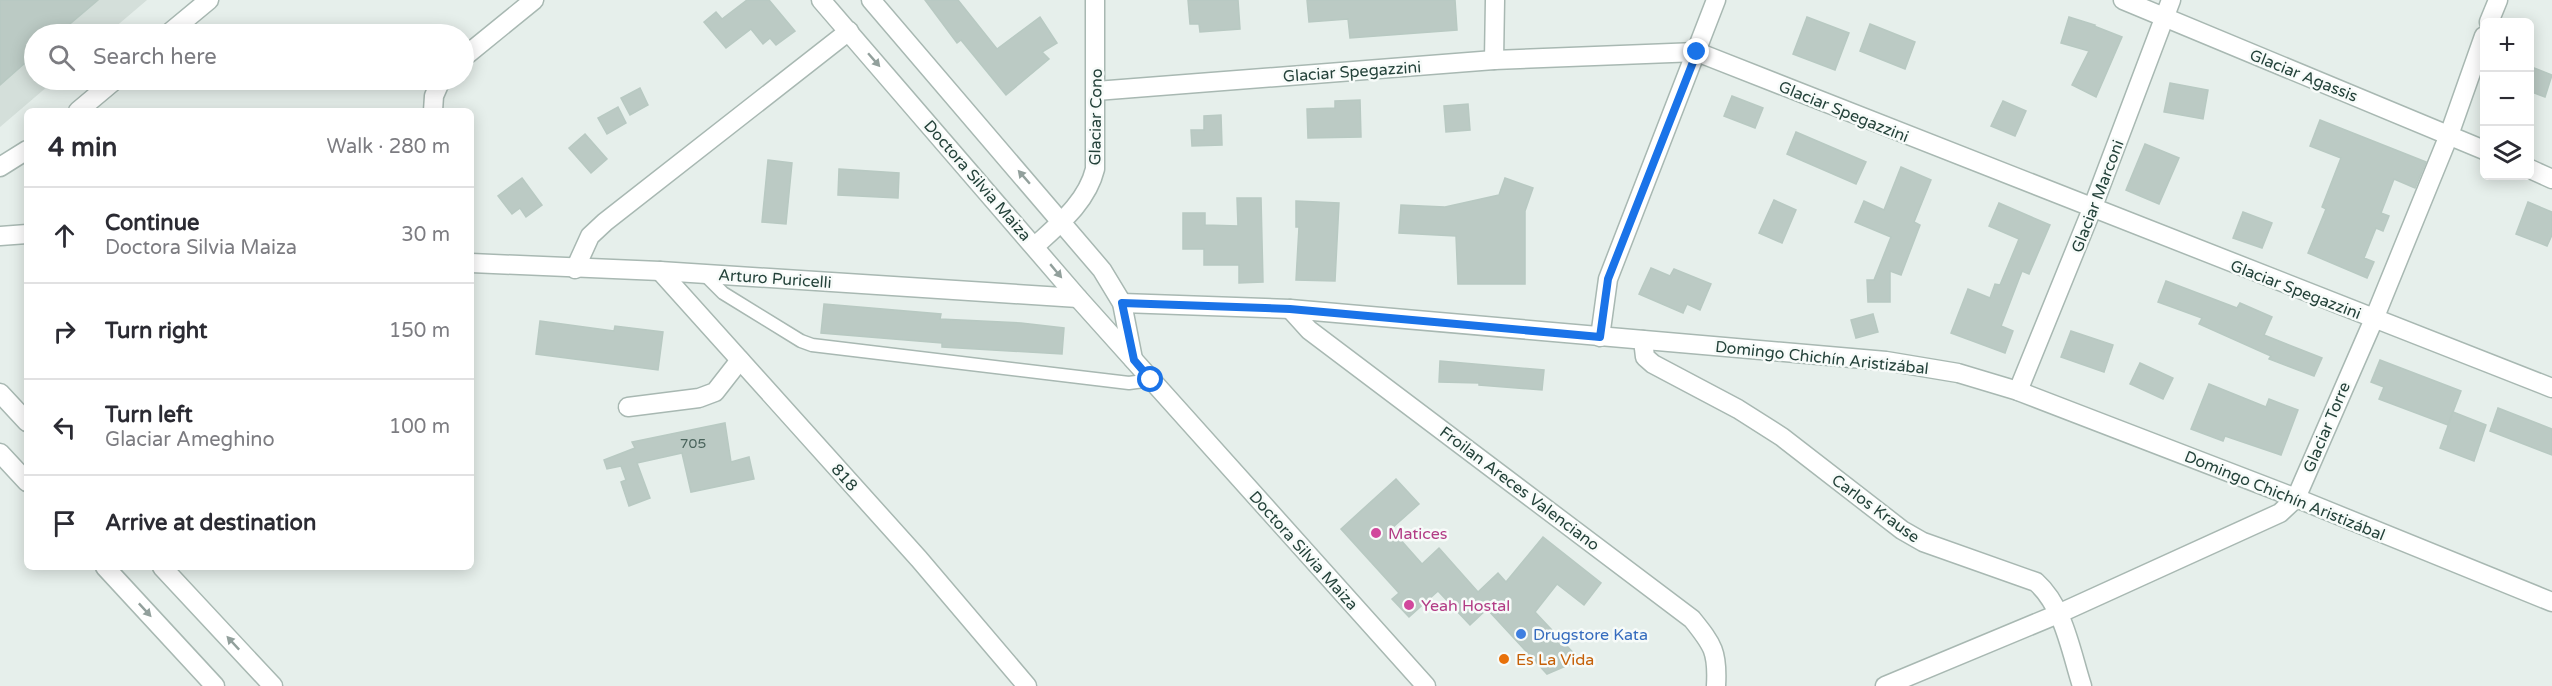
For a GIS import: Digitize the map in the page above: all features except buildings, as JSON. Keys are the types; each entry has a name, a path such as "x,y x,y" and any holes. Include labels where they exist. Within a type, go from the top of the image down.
{"street":[{"path":"180,24 209,0"},
{"path":"474,49 534,0"},
{"name":"Doctora Silvia Maiza","path":"821,0 1151,380 1426,686"},
{"name":"Doctora Silvia Maiza","path":"871,0 1102,270 1122,303 1134,360"},
{"name":"Glaciar Cono","path":"1035,246 1062,221 1086,193 1092,182 1095,169 1095,0"},
{"path":"1494,60 1495,0"},
{"path":"1600,337 1608,279 1716,0"},
{"name":"Glaciar Agassis","path":"2123,0 2480,148"},
{"name":"Glaciar Marconi","path":"2018,391 2092,209 2171,0"},
{"path":"2491,18 2498,0"},
{"path":"575,269 590,236 605,222 849,31"},
{"name":"Glaciar Torre","path":"2296,498 2320,437 2374,319 2449,135 2480,47"},
{"name":"Glaciar Spegazzini","path":"1096,91 1494,60 1697,52 2552,388"},
{"path":"82,108 103,90"},
{"path":"434,108 437,90"},
{"path":"0,167 24,152"},
{"path":"2534,171 2552,179"},
{"path":"0,236 24,234"},
{"name":"Arturo Puricelli","path":"474,263 660,271 1078,297"},
{"name":"818","path":"660,271 919,559 1027,686"},
{"name":"Domingo Chichín Aristizábal","path":"1122,303 1290,309 1886,361 1958,373 2018,391 2296,498 2552,602"},
{"name":"Froilan Areces Valenciano","path":"1290,309 1309,330 1692,619 1713,645 1717,666 1716,686"},
{"name":"Carlos Krause","path":"1643,340 1645,357 1653,364 1738,409 1782,437 1902,530 1923,542 2036,582 2049,594 2058,614 2082,686"},
{"path":"628,407 699,398 715,392 740,360"},
{"path":"0,393 24,419"},
{"path":"0,453 24,479"},
{"path":"1885,686 2058,614 2280,513 2296,498"},
{"path":"108,570 215,686"},
{"path":"165,570 273,686"}],"lane":[{"path":"704,274 723,293 801,341 812,345 1129,383 1151,380"}],"shaded area":[{"path":"0,0 147,0 119,24 24,24 24,90 43,90 0,127"}],"place":[{"name":"Matices","path":"1376,533"},
{"name":"Yeah Hostal","path":"1409,605"},
{"name":"Drugstore Kata","path":"1521,634"},
{"name":"Es La Vida","path":"1504,659"}],"route":[{"path":"1151,380 1134,360 1122,303 1290,309 1600,337 1608,279 1697,52"}]}
